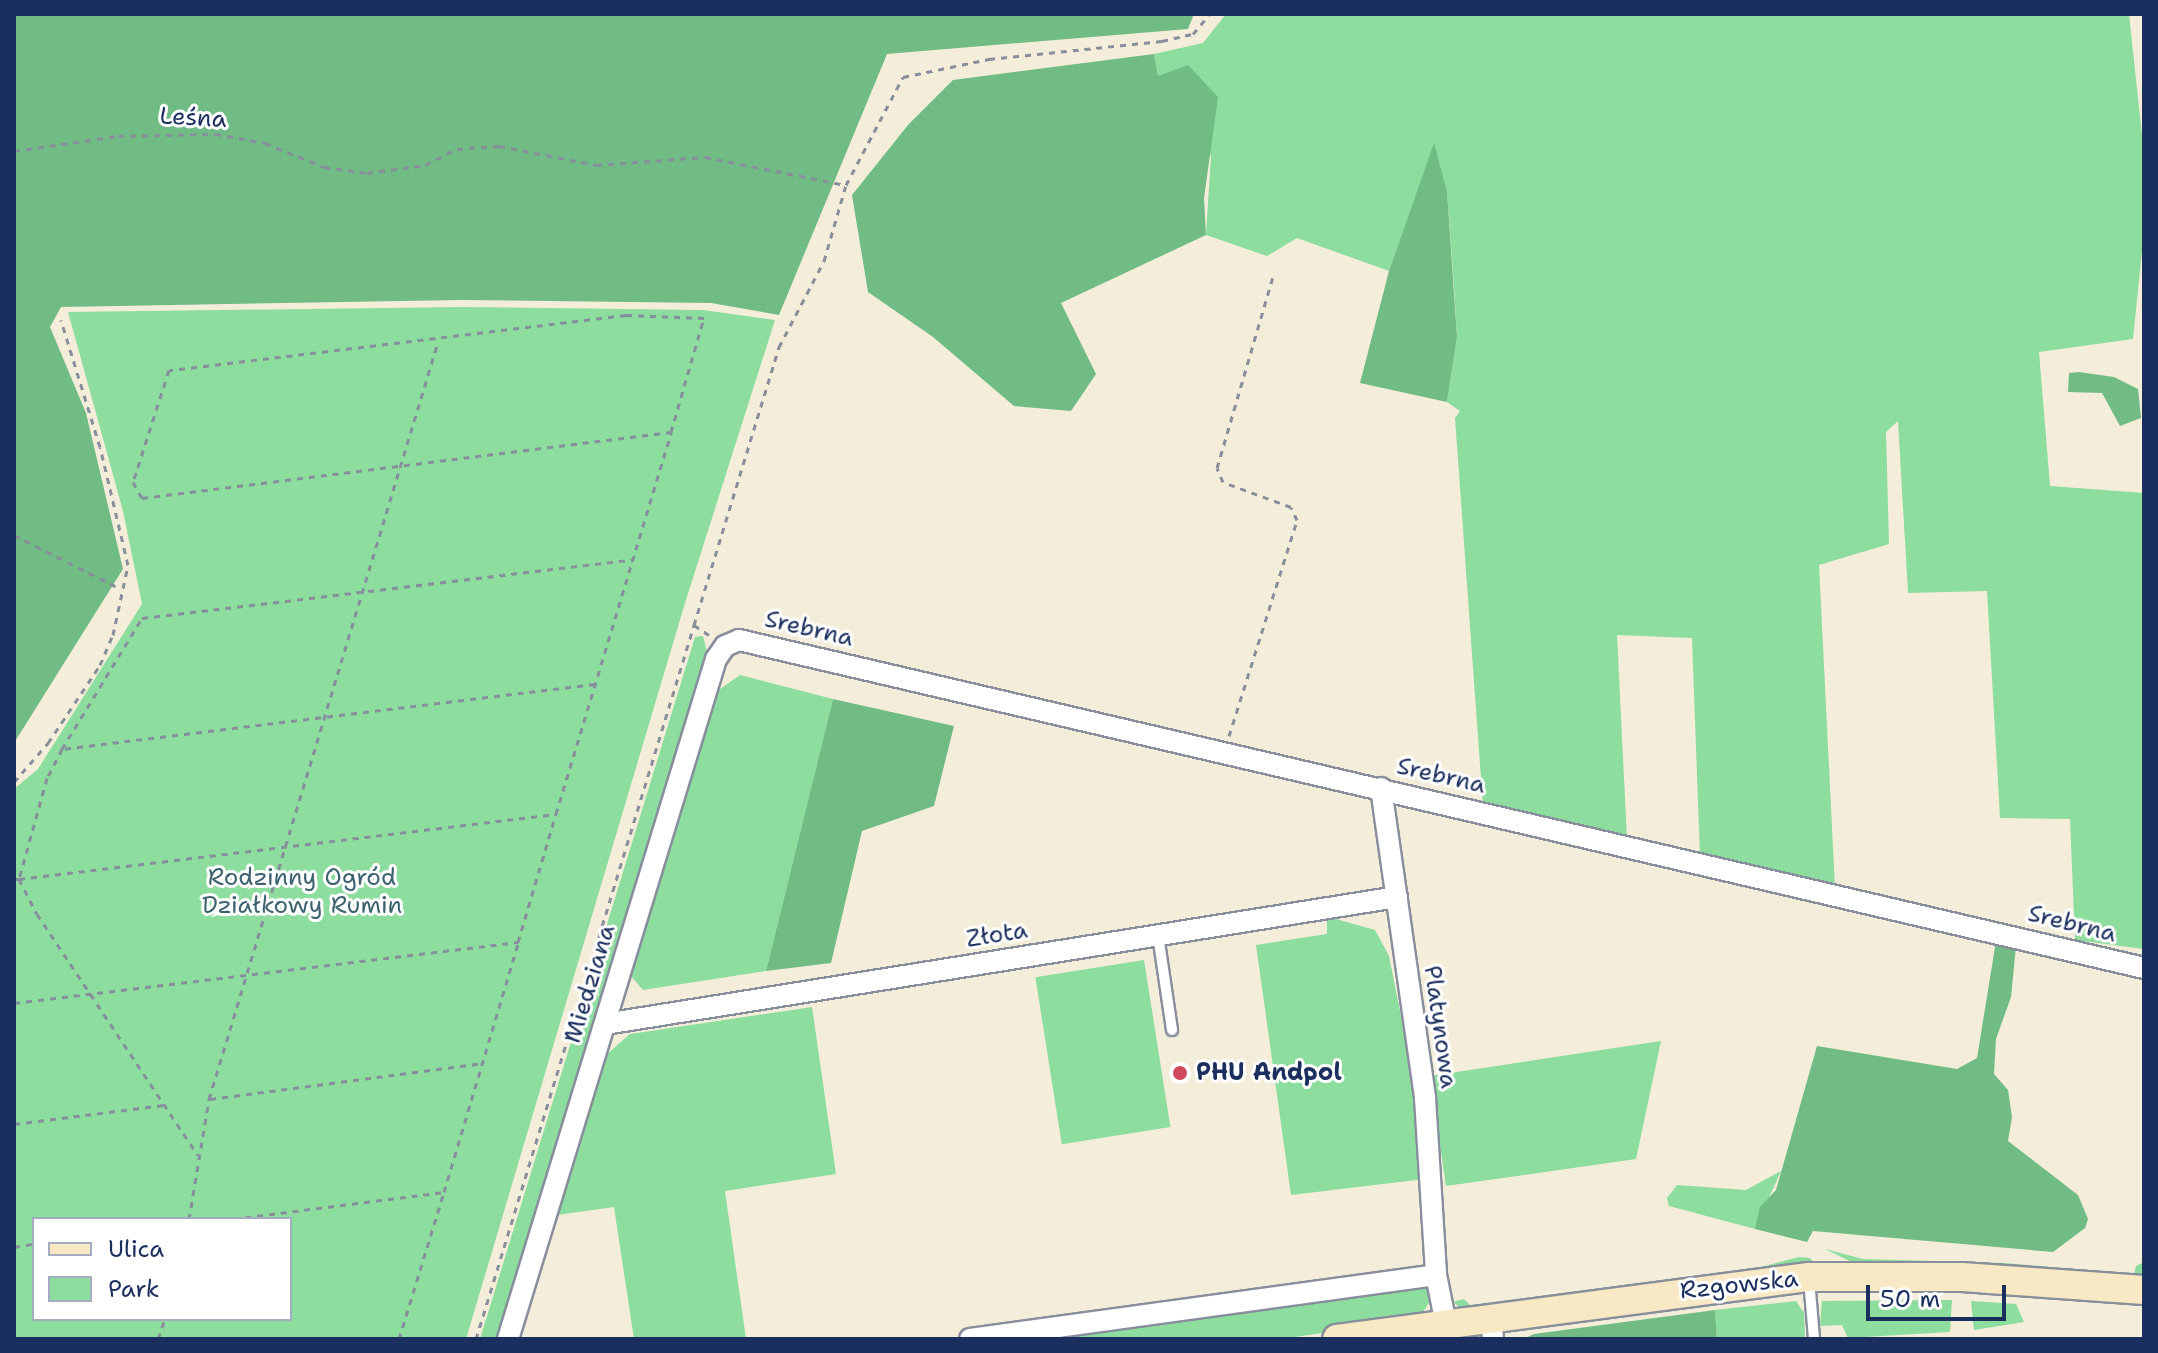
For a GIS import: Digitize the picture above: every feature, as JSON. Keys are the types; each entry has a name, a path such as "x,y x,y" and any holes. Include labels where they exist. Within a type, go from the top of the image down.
{"street":[{"name":"Srebrna","path":"725,646 739,640 2144,968"},
{"name":"Miedziana","path":"508,1339 716,659 725,646"},
{"name":"Platynowa","path":"1381,788 1425,1098 1436,1275 1446,1324"},
{"name":"Złota","path":"605,1024 1397,897"},
{"path":"970,1339 1436,1275"},
{"name":"Rzgowska","path":"1337,1339 1446,1324 1492,1329 1809,1277 1946,1276 2144,1290"}],"lane":[{"path":"1158,935 1172,1030"},
{"path":"1809,1277 1814,1339"}],"path":[{"path":"476,1339 779,347 824,261 846,185 903,77 989,59 1162,41 1193,34 1210,14"},
{"name":"Leśna","path":"14,151 118,136 215,134 265,143 324,167 367,173 425,165 457,149 499,146 596,165 705,157 846,185"},
{"path":"1224,752 1297,520 1291,507 1223,482 1217,468 1273,277"},
{"path":"399,1339 484,1063 518,942 671,432 704,318 626,315 438,341 169,370 133,482 142,498 671,432"},
{"path":"14,782 48,743 100,665 113,635 128,565 117,512 61,320"},
{"path":"2144,324 2144,359"},
{"path":"189,1217 209,1099 438,341"},
{"path":"14,535 121,589"},
{"path":"198,1155 17,879 47,778 142,618 632,560"},
{"path":"694,625 725,646"},
{"path":"62,749 595,684"},
{"path":"17,879 556,814"},
{"path":"14,1003 248,972 518,942"},
{"path":"209,1099 484,1063"},
{"path":"14,1124 164,1105"},
{"path":"249,1217 444,1192"}],"green space":[{"path":"14,14 1194,14 1188,29 887,54 779,315 711,303 461,300 61,307 50,327 86,413 123,569 14,743"},
{"path":"1226,14 2129,14 2144,154 2144,231 2133,339 2039,352 2050,486 2144,493 2144,949 2075,940 2070,819 2000,818 1987,591 1908,593 1898,421 1886,432 1889,544 1819,565 1835,888 1700,857 1692,638 1617,635 1627,839 1483,806 1455,418 1460,411 1447,402 1457,337 1447,191 1434,145 1389,271 1297,238 1267,256 1206,235 1211,156 1158,76 1154,54 1203,43"},
{"path":"1154,54 1158,76 1188,65 1218,97 1204,198 1206,235 1061,303 1096,374 1071,411 1014,406 933,337 868,292 852,195 908,125 953,80"},
{"path":"1434,143 1447,191 1457,337 1447,402 1360,383 1389,271"},
{"name":"Rodzinny Ogród Działkowy Rumin","path":"460,307 703,310 775,320 685,603 466,1339 14,1339 14,789 38,769 142,604 123,511 68,312"},
{"path":"2069,373 2114,377 2138,389 2141,418 2120,426 2102,393 2068,392"},
{"path":"703,636 708,656 501,1339 480,1339 695,637"},
{"path":"740,675 833,699 766,971 643,990 629,974 713,694"},
{"path":"833,699 954,726 934,806 862,831 831,963 766,971"},
{"path":"1336,919 1375,930 1389,956 1417,1096 1425,1179 1291,1195 1256,945 1327,934 1327,920"},
{"path":"1996,941 2016,946 2011,997 1996,1039 1994,1074 2008,1090 2012,1117 2008,1141 2078,1195 2088,1219 2085,1228 2053,1252 1813,1231 1807,1242 1755,1229 1760,1207 1776,1190 1817,1046 1957,1069 1977,1058"},
{"path":"1144,960 1170,1127 1062,1144 1035,977"},
{"path":"812,1007 836,1174 725,1191 746,1339 634,1339 614,1207 557,1215 606,1055 630,1034"},
{"path":"1661,1041 1636,1159 1446,1186 1430,1076"},
{"path":"1781,1171 1755,1229 1669,1206 1667,1198 1677,1185 1746,1190"},
{"path":"1825,1249 1863,1259 2004,1263 2134,1274 2136,1266 2144,1262 2144,1281 1862,1267"},
{"path":"1799,1257 1810,1258 1816,1267 1465,1311 1453,1302 1464,1299 1470,1305 1761,1267"},
{"path":"1414,1280 1430,1288 1432,1298 1420,1317 1406,1321 1281,1339 1010,1339"},
{"path":"1952,1300 1950,1332 1848,1338 1842,1325 1820,1326 1822,1301"},
{"path":"1796,1301 1804,1313 1805,1339 1717,1339 1715,1310"},
{"path":"1971,1301 2016,1304 2024,1322 1974,1330"},
{"path":"1715,1310 1717,1339 1523,1339 1534,1334"}],"place":[{"name":"PHU Andpol","path":"1180,1073"}]}
